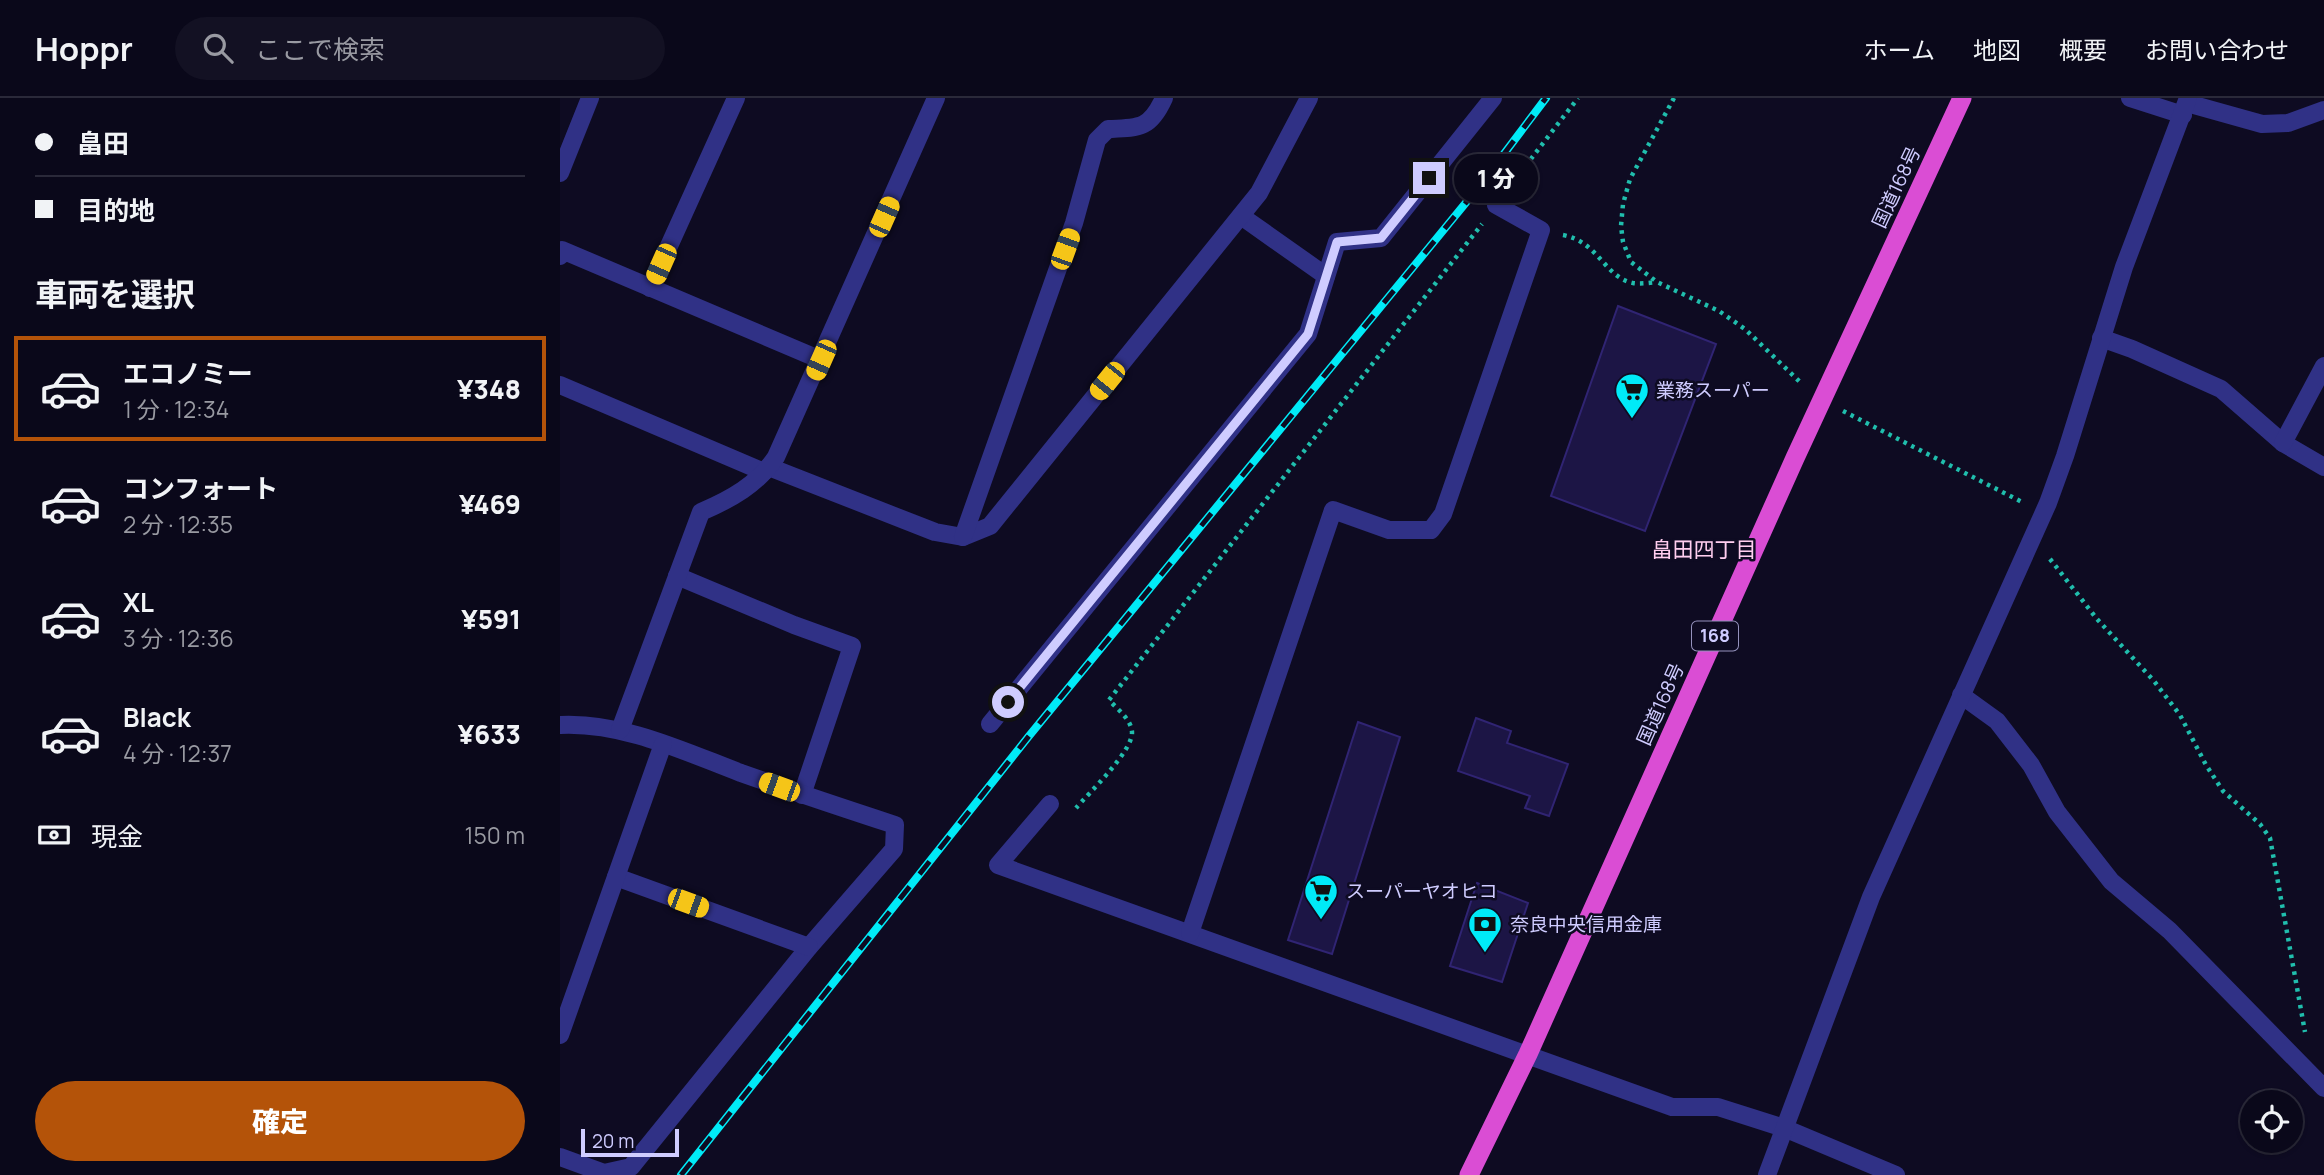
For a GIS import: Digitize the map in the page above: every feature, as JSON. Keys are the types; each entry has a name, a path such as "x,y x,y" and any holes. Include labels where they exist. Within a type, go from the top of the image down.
{"highway":[{"name":"国道168号","path":"1469,1175 1528,1054 1822,400 1962,98"}],"street":[{"path":"560,173 590,98"},
{"path":"650,288 736,98"},
{"path":"620,730 701,512 732,499 767,470 791,429 936,98"},
{"path":"963,537 1074,223 1097,140 1108,129 1138,128 1156,115 1164,98"},
{"path":"560,385 767,470 934,532 963,537 990,526 1241,216 1259,193 1308,98"},
{"path":"990,724 1308,334 1337,242 1381,238 1493,98"},
{"path":"2130,98 2186,106 2262,124 2288,123 2324,110"},
{"path":"1767,1175 1871,897 2036,528 2065,456 2139,226 2186,106"},
{"path":"1189,933 1333,510 1389,530 1431,530 1443,514 1541,230 1496,205"},
{"path":"1241,216 1326,276"},
{"path":"560,256 562,250 821,360"},
{"path":"2101,338 2221,389 2283,443 2324,467"},
{"path":"2283,443 2324,366"},
{"path":"677,576 852,646 802,795"},
{"path":"1961,695 1997,721 2031,765 2057,812 2111,881 2169,930 2319,1083"},
{"path":"560,725 581,724 620,730 895,825 894,849 809,947 631,1167 604,1173 560,1157"},
{"path":"560,1035 663,744"},
{"path":"1050,804 998,865 1672,1107 1718,1107 1784,1128 1896,1175"},
{"path":"616,877 809,947"}],"path":[{"path":"1074,811 1127,749 1132,733 1127,720 1109,700 1578,98"},
{"path":"1674,98 1630,179 1623,204 1620,226 1631,262 1657,282 1719,311 1737,323 1784,369 1822,400 2019,499 2031,510 2050,559 2097,619 2154,681 2180,715 2222,791 2260,824 2270,838 2319,1083"},
{"path":"1541,230 1569,236 1589,246 1614,275 1632,283 1657,282"}],"building":[{"name":"業務スーパー","path":"1618,306 1716,344 1645,531 1551,496"},
{"path":"1476,718 1511,731 1507,743 1568,764 1549,816 1525,808 1530,796 1458,771"},
{"path":"1358,722 1400,737 1332,954 1288,940"},
{"path":"1477,883 1528,903 1502,982 1450,966"}],"railway":[{"path":"681,1175 1029,736 1482,183 1546,98"}],"place":[{"name":"業務スーパー","path":"1632,420"},
{"name":"スーパーヤオヒコ","path":"1321,921"},
{"name":"奈良中央信用金庫","path":"1485,954"}],"district":[{"name":"畠田四丁目","path":"1704,550"}],"route":[{"path":"1008,702 1308,334 1337,242 1381,238 1429,178"}]}
